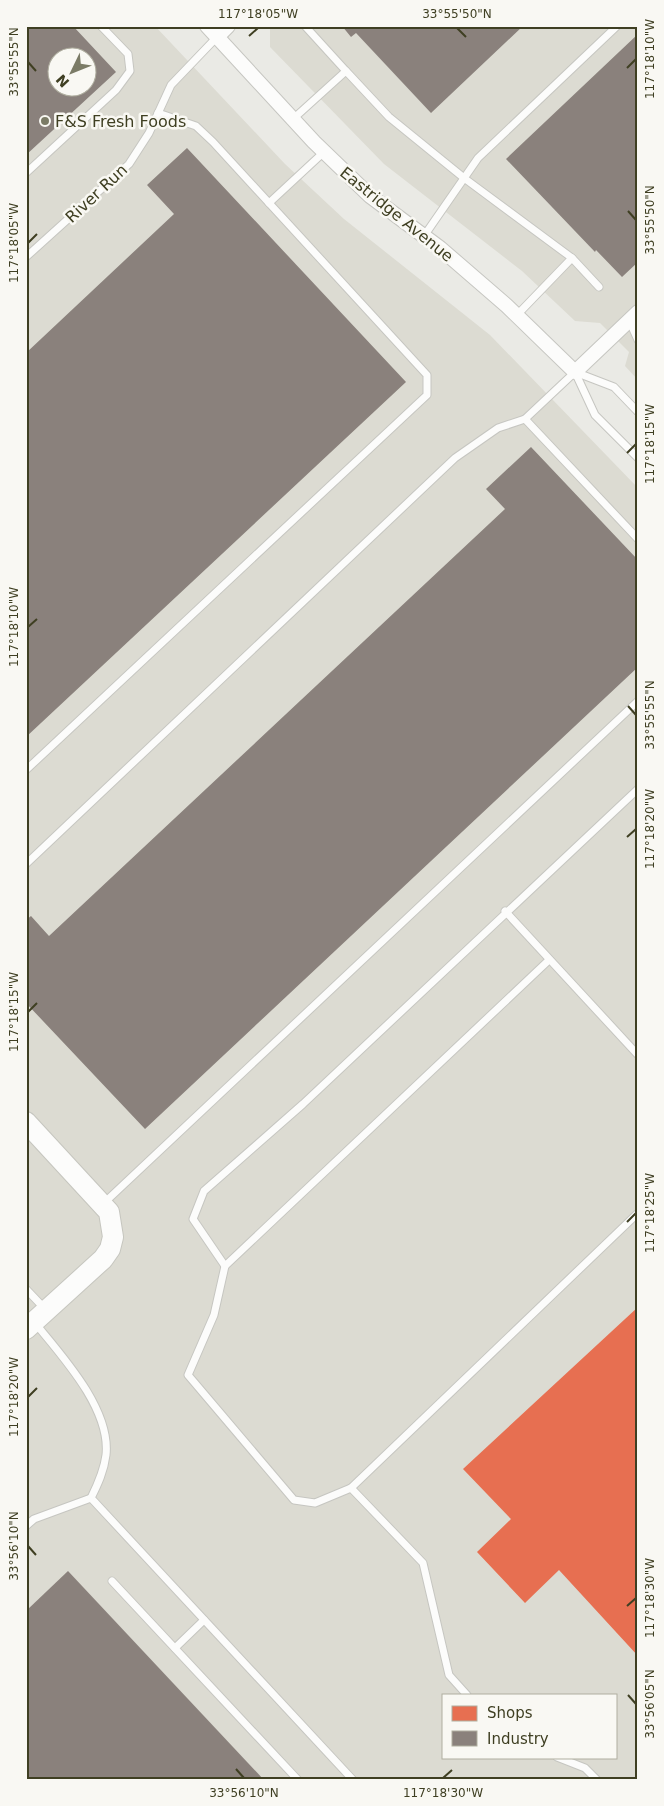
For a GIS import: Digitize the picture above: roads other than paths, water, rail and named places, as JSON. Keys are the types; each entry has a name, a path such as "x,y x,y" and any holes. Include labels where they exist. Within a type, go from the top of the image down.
{"street":[{"name":"River Run","path":"212,31 228,26"},
{"name":"Eastridge Avenue","path":"212,31 324,152 370,196 424,236 516,315 575,372"},
{"path":"575,372 633,316"},
{"path":"28,1127 104,1204 112,1222 113,1236 110,1249 103,1259 35,1321"}],"lane":[{"path":"26,173 116,90 130,71 128,54 101,26"},
{"path":"305,26 389,117 464,178 572,258 599,288"},
{"path":"424,236 478,158 618,26"},
{"name":"River Run","path":"26,257 129,164 158,113 171,85 212,31"},
{"path":"293,119 346,71"},
{"path":"26,770 427,396 427,375 269,202 196,126 158,113"},
{"path":"269,202 324,152"},
{"path":"516,315 572,258"},
{"path":"633,316 638,340"},
{"path":"26,864 455,458 498,428 525,419 575,372"},
{"name":"Eastridge Avenue","path":"575,372 614,387 638,412"},
{"name":"Eastridge Avenue","path":"575,372 595,414 638,458"},
{"path":"525,419 638,539"},
{"path":"104,1204 638,701"},
{"path":"225,1266 193,1219 204,1191 303,1104 505,911 638,788"},
{"path":"505,911 638,1055"},
{"path":"549,960 225,1266 214,1315 188,1375 294,1500 315,1503 351,1488 638,1213"},
{"path":"26,1289 35,1321 74,1371 93,1403 104,1430 106,1454 102,1476 91,1498 34,1519 26,1526"},
{"path":"351,1488 423,1564 449,1675 466,1694"},
{"path":"91,1498 353,1780"},
{"path":"112,1581 298,1780"},
{"path":"175,1648 204,1620"},
{"path":"560,1758 585,1768 597,1780"}],"place":[{"name":"F&S Fresh Foods","path":"45,121"}]}
